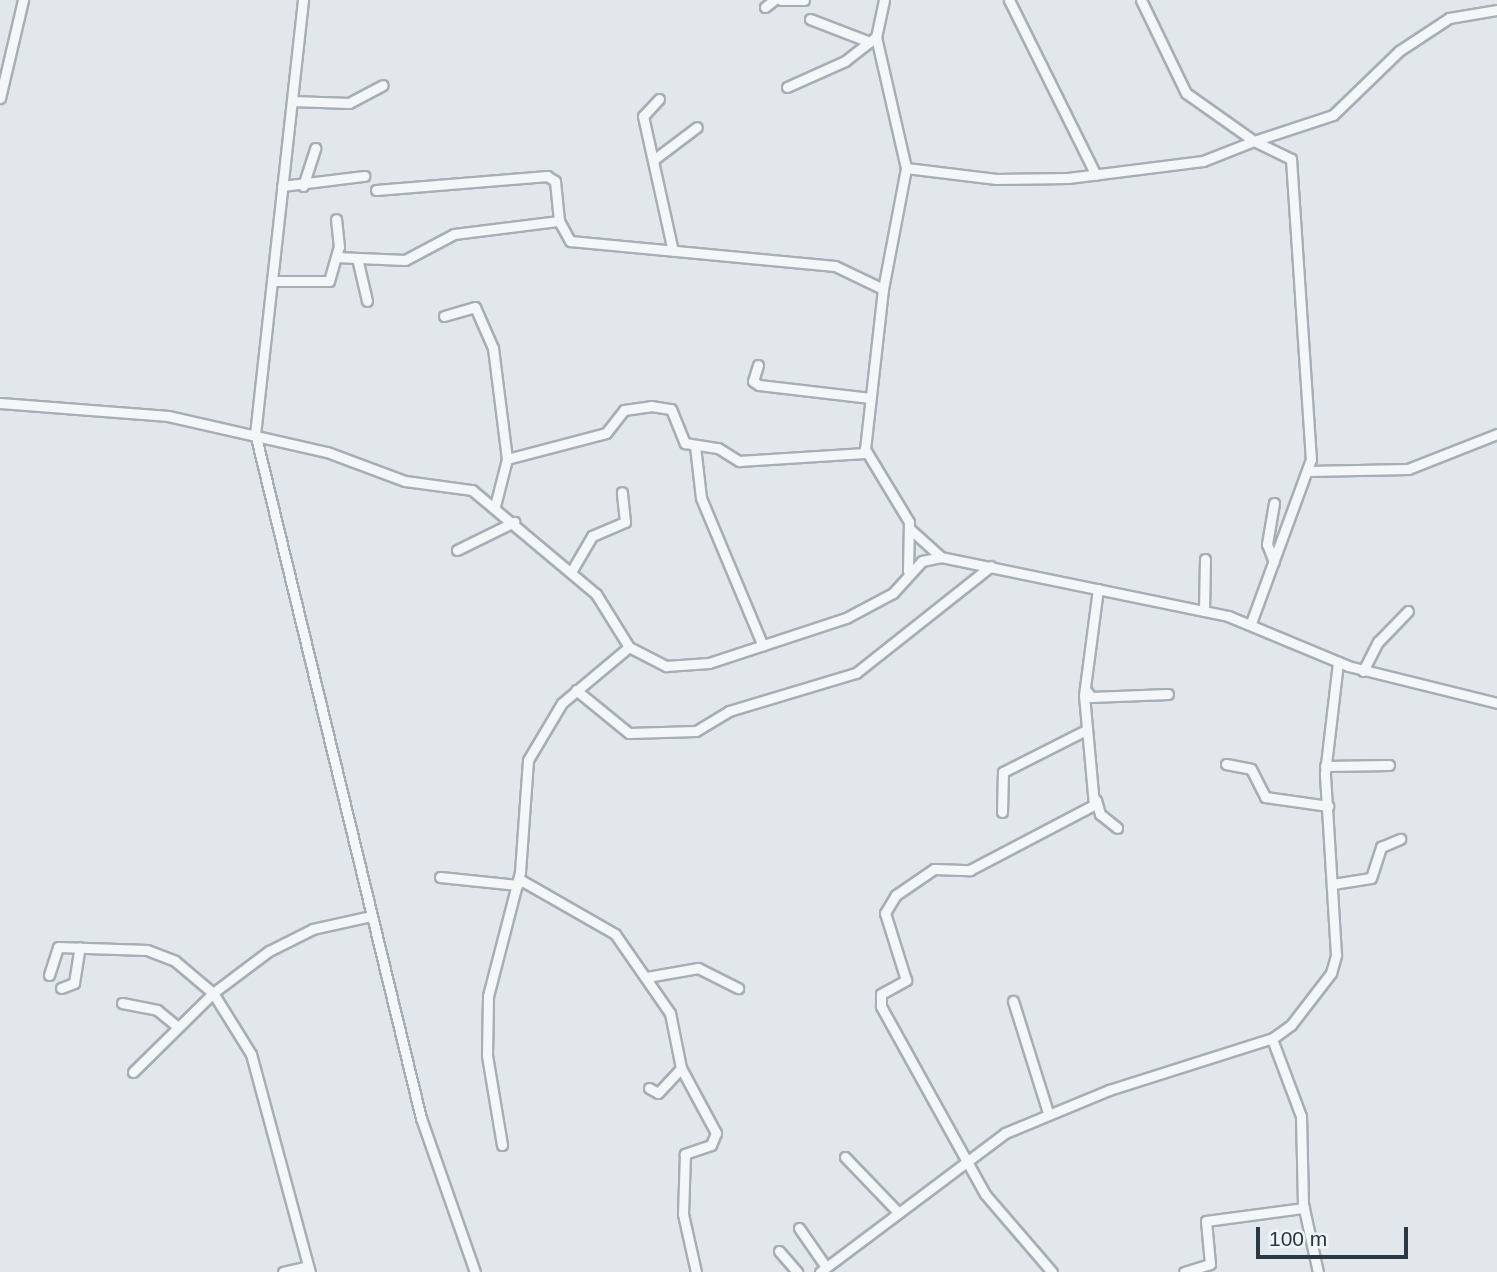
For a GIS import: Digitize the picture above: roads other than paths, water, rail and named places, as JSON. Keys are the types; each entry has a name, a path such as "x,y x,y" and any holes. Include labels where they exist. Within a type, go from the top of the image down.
{"street":[{"path":"0,97 23,0"},
{"path":"303,0 255,433 421,1118 475,1272"},
{"path":"765,7 774,0"},
{"path":"781,0 804,0"},
{"path":"884,0 873,39 906,168 883,289 865,453 910,529 941,557 1251,623 1363,671 1497,703"},
{"path":"1009,0 1096,175"},
{"path":"1141,0 1186,93 1254,141 1293,163 1308,471 1251,623"},
{"path":"906,168 996,178 1096,175 1203,160 1334,115 1399,51 1449,18 1497,10"},
{"path":"810,19 873,39"},
{"path":"787,87 845,61 873,39"},
{"path":"292,101 349,103 383,85"},
{"path":"659,99 643,116 656,158 673,251"},
{"path":"656,158 697,127"},
{"path":"303,186 315,148"},
{"path":"376,190 547,176 556,184 559,221 570,241 835,266 883,289"},
{"path":"282,186 303,186 364,177"},
{"path":"272,281 328,281 336,257 336,219"},
{"path":"336,257 405,260 454,234 504,233 559,221"},
{"path":"357,258 367,301"},
{"path":"444,316 471,307 479,312 497,367 507,458 495,506"},
{"path":"758,365 753,381 758,385 870,398"},
{"path":"0,403 169,416 255,433 405,481 464,487 495,506 602,600 629,647 654,662 681,667 763,646 887,598 908,571 941,557"},
{"path":"507,458 606,433 624,410 639,407 671,409 683,440 695,446 718,448 748,462 865,453"},
{"path":"1308,471 1408,469 1497,434"},
{"path":"695,446 701,498 763,646"},
{"path":"571,572 592,536 625,522 622,492"},
{"path":"1274,503 1267,544 1275,562"},
{"path":"457,550 514,522"},
{"path":"908,571 910,529"},
{"path":"1204,611 1205,558"},
{"path":"576,690 629,733 696,731 729,711 856,673 991,566"},
{"path":"1098,589 1084,689 1086,730 1100,814 1117,828"},
{"path":"1363,671 1378,642 1408,611"},
{"path":"502,1145 487,1055 488,996 518,882 528,760 538,734 576,690 629,647"},
{"path":"799,1228 823,1269 965,1159 1048,1113 1272,1039 1291,1026 1334,966 1333,884 1325,766 1338,662"},
{"path":"1084,689 1091,697 1168,694"},
{"path":"1002,812 1003,772 1086,730"},
{"path":"1226,764 1251,769 1265,797 1328,806"},
{"path":"1325,766 1389,765"},
{"path":"1052,1272 999,1215 881,1006 881,994 906,980 887,927 888,904 934,869 970,870 1096,800"},
{"path":"1333,884 1371,878 1381,848 1400,839"},
{"path":"440,877 518,882 605,925 647,977 673,1020 681,1068 716,1133 711,1145 685,1154 683,1214 696,1272"},
{"path":"133,1072 213,993 284,941 371,916"},
{"path":"49,975 58,947 146,950 175,961 213,993 251,1054 309,1269 282,1272"},
{"path":"61,988 74,983 80,947"},
{"path":"647,977 698,968 738,988"},
{"path":"1013,1001 1048,1113"},
{"path":"122,1003 157,1010 178,1027"},
{"path":"1272,1039 1302,1122 1304,1208 1318,1272"},
{"path":"649,1088 658,1093 681,1068"},
{"path":"845,1157 898,1212"},
{"path":"1184,1272 1210,1264 1206,1221 1304,1208"},
{"path":"779,1251 797,1272"}]}
